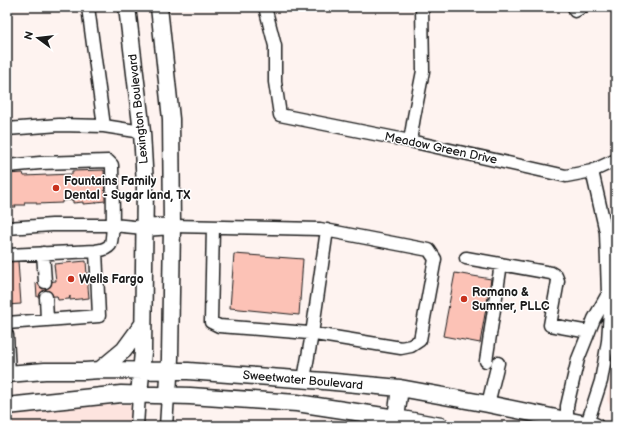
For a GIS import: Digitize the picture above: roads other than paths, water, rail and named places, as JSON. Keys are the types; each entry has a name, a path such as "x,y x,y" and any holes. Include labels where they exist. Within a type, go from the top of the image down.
{"main road":[{"name":"Lexington Boulevard","path":"127,7 142,132 145,185 143,352 140,395"},
{"path":"159,7 171,119 172,226 170,370 168,395"},
{"path":"144,228 172,226"},
{"path":"100,370 124,350 143,324"},
{"name":"Sweetwater Boulevard","path":"8,374 45,371 170,370 304,379 400,388 488,404 566,423 590,425"},
{"path":"394,423 400,388"},
{"name":"Sweetwater Boulevard","path":"7,406 121,394 190,396 297,403 394,423 441,426"}],"street":[{"path":"88,7 104,126"},
{"name":"Meadow Green Drive","path":"266,7 275,46 275,82 280,115 410,141 566,176 592,171 616,160"},
{"path":"410,141 423,71 422,7"},
{"path":"7,129 59,125 104,126 142,132"},
{"path":"7,166 40,163 108,161 112,165 113,225 111,244 106,249 96,251 7,255"},
{"path":"590,425 601,381 608,341 610,311 606,232 592,171"},
{"path":"7,228 52,225 113,225 144,228"},
{"path":"172,226 320,229 429,250 435,259 420,340 411,346 401,348 312,334 218,326 211,322 212,227"},
{"path":"304,379 327,230"},
{"path":"7,323 99,316 96,251"},
{"path":"43,253 45,282"},
{"path":"466,258 551,273 556,276 558,281 550,325 589,332"},
{"path":"488,404 501,264"},
{"path":"566,423 567,406 578,359 594,319 608,294"},
{"path":"46,297 47,320"},
{"path":"7,335 8,374"},
{"name":"Lexington Boulevard","path":"137,426 140,395"},
{"path":"166,426 168,395"}],"place":[{"name":"Fountains Family Dental - Sugar land, TX","path":"56,188"},
{"name":"Wells Fargo","path":"71,279"},
{"name":"Romano & Sumner, PLLC","path":"464,299"}]}
